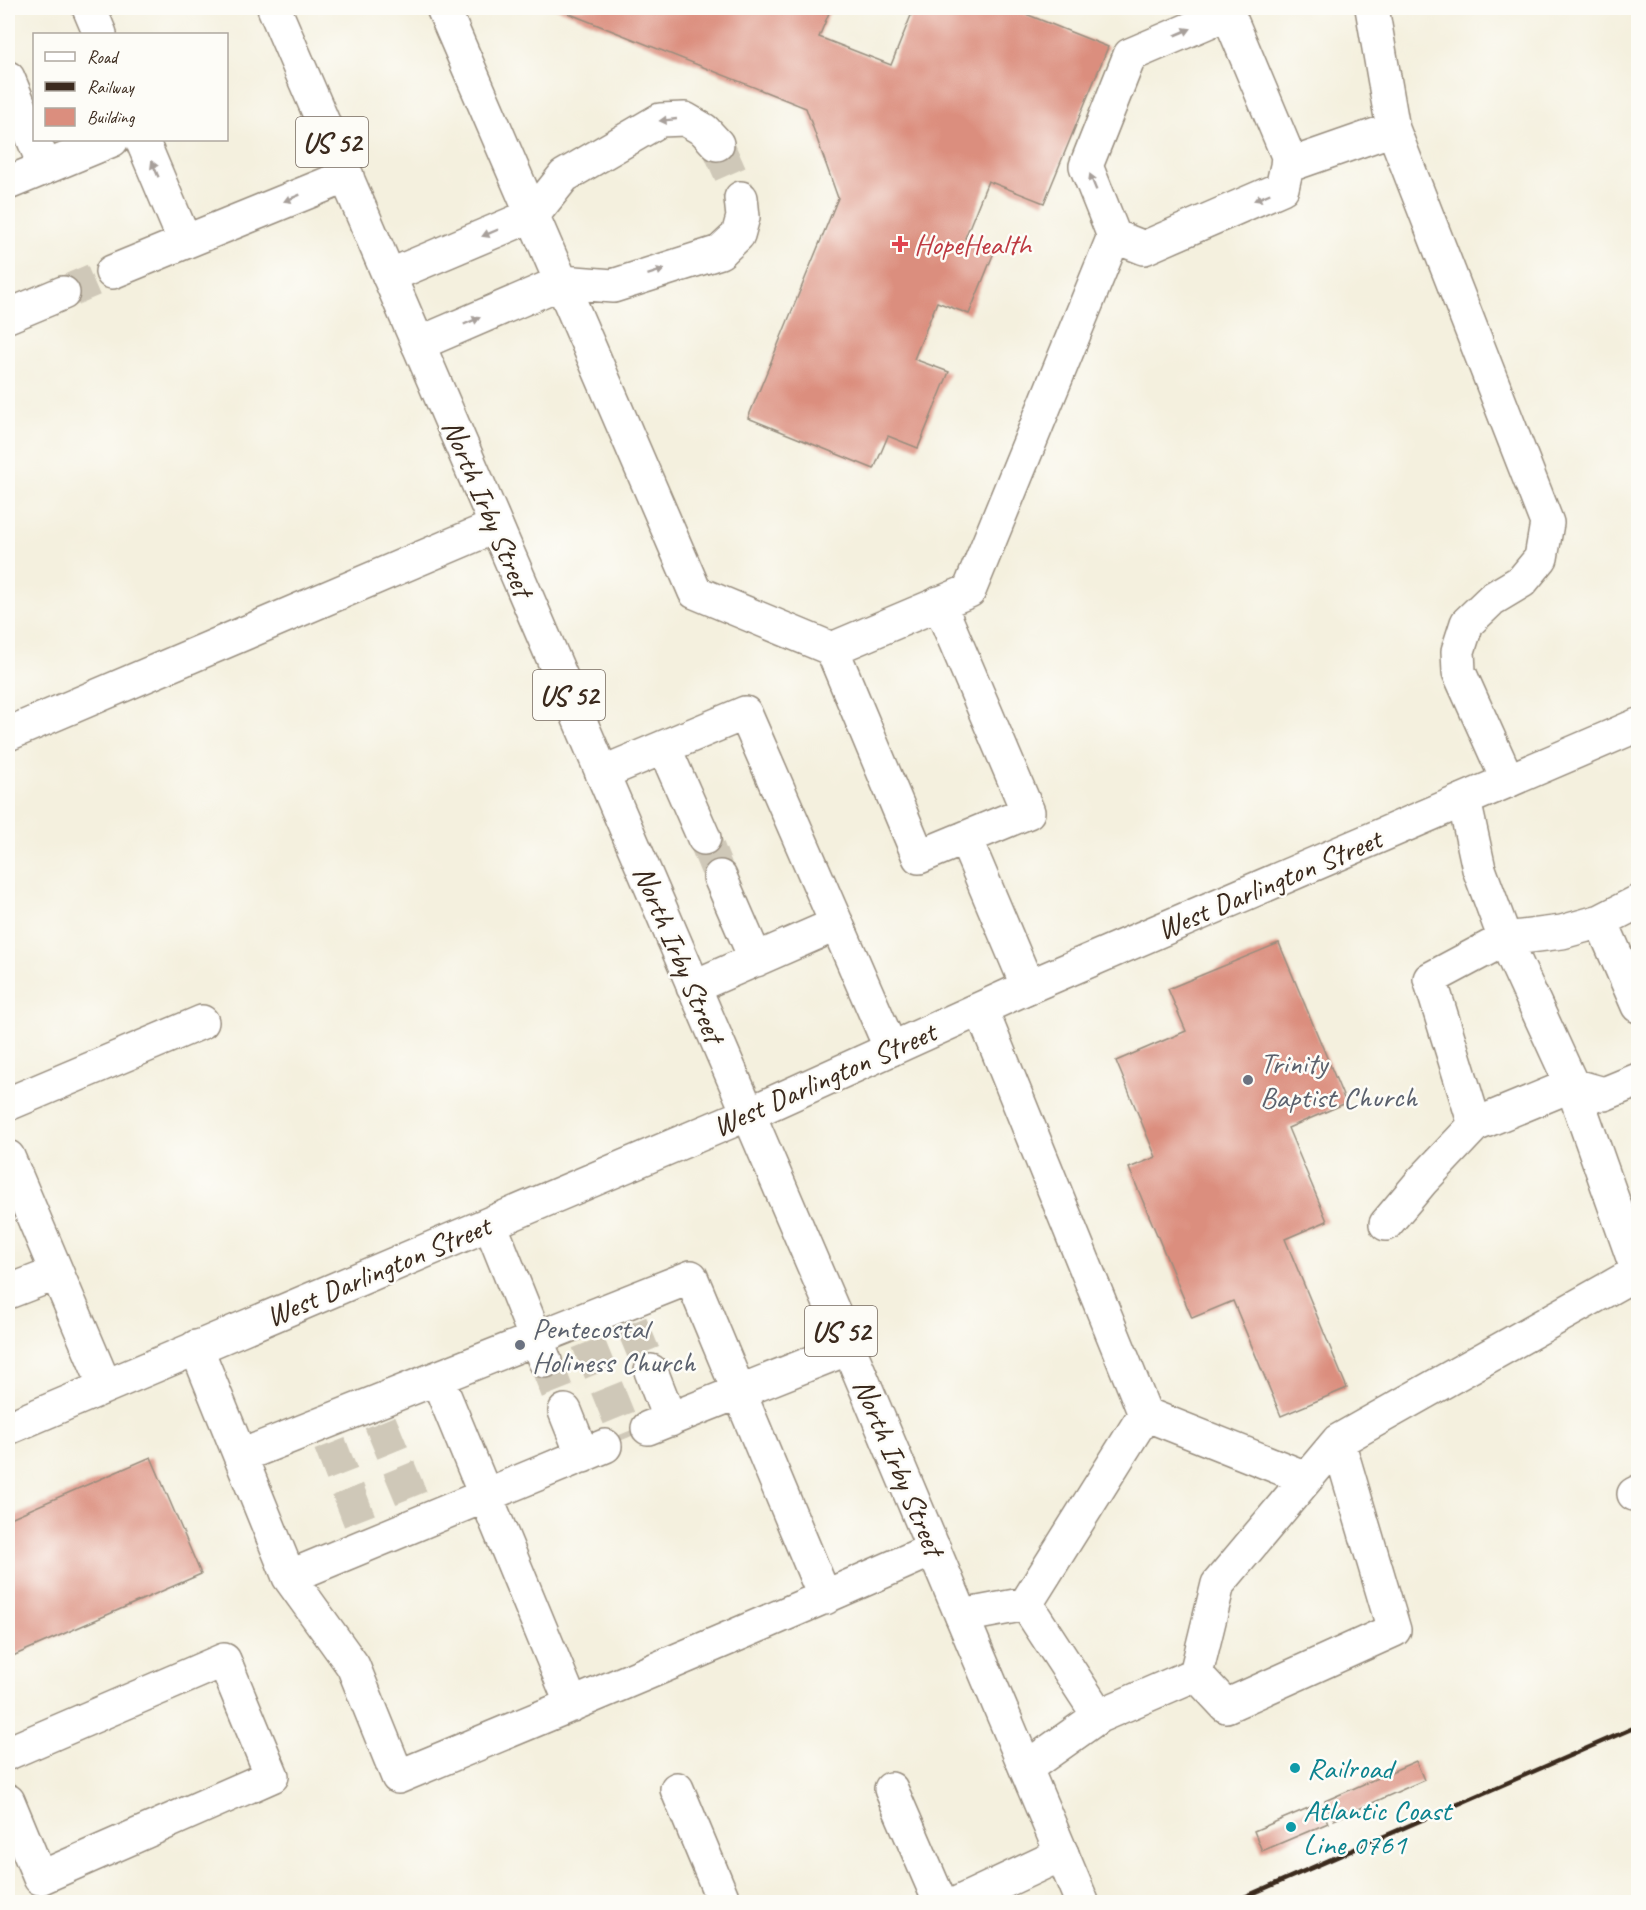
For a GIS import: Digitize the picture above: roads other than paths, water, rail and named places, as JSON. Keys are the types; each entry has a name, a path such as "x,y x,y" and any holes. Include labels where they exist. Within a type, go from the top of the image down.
{"main road":[{"path":"89,8 100,33"},
{"name":"North Irby Street","path":"274,8 849,1348 1083,1902"},
{"path":"443,8 695,592 832,649 919,857 1028,812 939,603"},
{"path":"1372,8 1393,129 1547,523 1541,558 1521,581 1492,599 1467,623 1458,651 1459,672 1508,781"},
{"path":"832,649 969,591 1114,236 1086,166 1130,55 1231,9 1288,156 1282,188 1143,248 1114,236"},
{"path":"8,78 33,138"},
{"path":"389,276 533,215 564,176 660,120 685,119 704,130 717,144"},
{"path":"1287,166 1393,129"},
{"path":"34,141 45,167"},
{"path":"8,183 110,141"},
{"path":"142,141 185,242"},
{"path":"112,272 346,176"},
{"path":"418,344 562,282 613,285 720,252 738,235 744,217 741,198"},
{"path":"8,316 63,293"},
{"path":"8,734 496,526"},
{"path":"602,773 745,712 891,1049"},
{"name":"West Darlington Street","path":"8,1428 748,1114 1028,987 1638,725"},
{"path":"664,747 704,838"},
{"path":"1196,1674 1218,1584 1338,1441 1638,1272 1572,1085 1505,939 1479,868 1464,800"},
{"path":"965,838 1028,987"},
{"path":"720,877 756,960"},
{"path":"1474,1125 1430,979 1505,939 1563,932 1600,921 1638,903"},
{"path":"1600,921 1638,1006"},
{"path":"693,987 837,924"},
{"path":"981,1009 1145,1414 1306,1478"},
{"path":"8,1104 202,1022"},
{"path":"1386,1224 1474,1125 1572,1085 1604,1094 1638,1080"},
{"path":"8,1160 18,1212 57,1273 105,1386"},
{"path":"490,1224 541,1350"},
{"path":"8,1292 57,1273"},
{"path":"241,1456 326,1434 377,1413 437,1378 541,1350 627,1313 691,1277 825,1598"},
{"path":"196,1347 289,1577 353,1666 398,1777 825,1598 934,1549"},
{"path":"651,1371 659,1424 849,1348"},
{"path":"437,1378 572,1705"},
{"path":"289,1577 366,1535 418,1513 486,1495 594,1451 565,1411"},
{"path":"962,1616 1026,1604 1145,1414"},
{"path":"1196,1674 1226,1706 1394,1630 1338,1441"},
{"path":"1026,1604 1099,1716"},
{"path":"8,1753 224,1660 272,1776 45,1890 8,1801"},
{"path":"1026,1768 1099,1716 1196,1674"},
{"path":"677,1789 724,1902"},
{"path":"891,1789 940,1902"},
{"path":"960,1902 1062,1854"}],"tunnel":[{"path":"717,144 741,198"},
{"path":"63,293 112,272"},
{"path":"704,838 720,877"},
{"path":"631,1323 651,1371"},
{"path":"588,1342 627,1438"},
{"path":"545,1361 565,1411"},
{"path":"380,1422 414,1504"},
{"path":"330,1444 362,1527"}],"railway":[{"path":"1233,1902 1638,1726"}],"place":[{"name":"HopeHealth","path":"900,244"},
{"name":"Trinity Baptist Church","path":"1248,1080"},
{"name":"Pentecostal Holiness Church","path":"520,1345"},
{"name":"Railroad","path":"1295,1768"},
{"name":"Atlantic Coast Line 0761","path":"1291,1827"}]}
